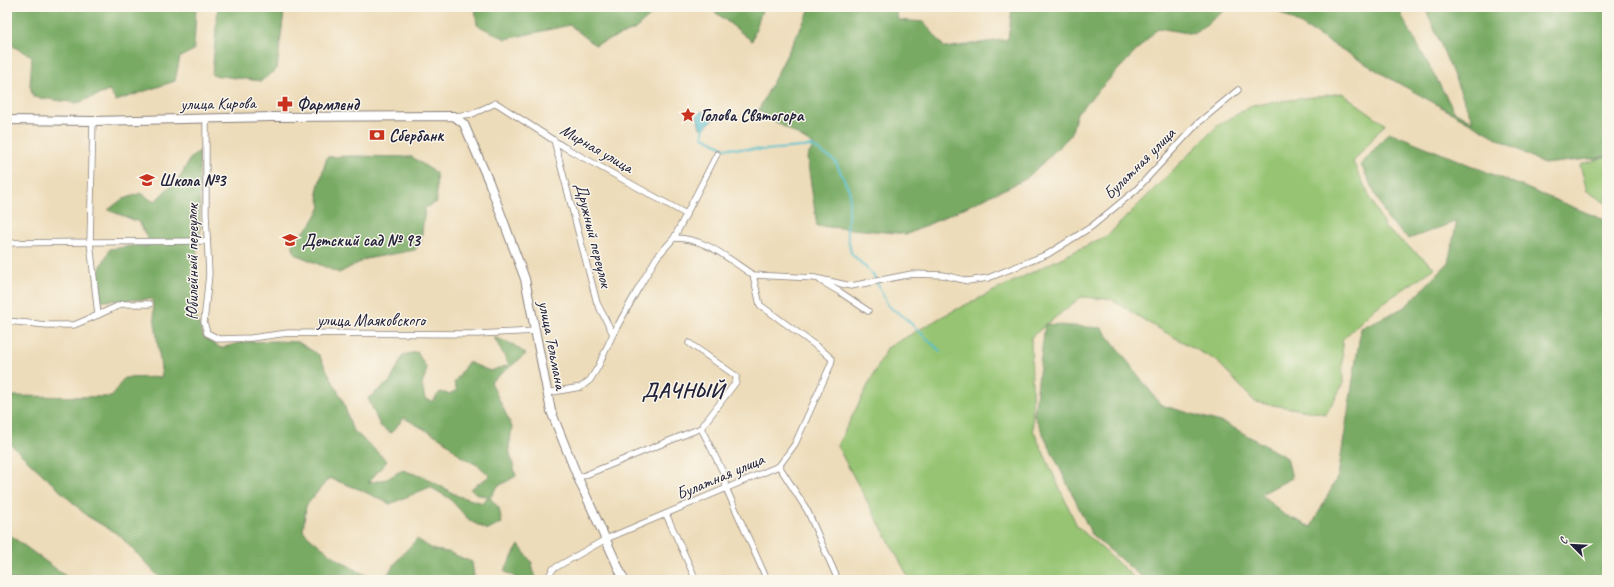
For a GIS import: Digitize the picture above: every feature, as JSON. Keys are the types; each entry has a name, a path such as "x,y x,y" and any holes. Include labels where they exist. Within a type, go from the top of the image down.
{"street":[{"name":"Булатная улица","path":"551,580 550,574 553,569 606,539 779,466 795,444 832,359 760,305 753,275 815,278 851,286 912,274 943,275 968,281 988,278 1048,254 1091,228 1136,190 1197,124 1238,90"},
{"name":"Мирная улица","path":"454,116 472,114 496,103 554,140 686,214"},
{"name":"улица Кирова","path":"7,120 93,121 454,116"},
{"name":"улица Тельмана","path":"454,116 464,124 489,182 525,279 551,411 578,478 624,580"},
{"name":"Юбилейный переулок","path":"206,119 207,241 209,274 204,322 207,333"},
{"path":"93,121 90,242 98,315"},
{"name":"Дружный переулок","path":"554,140 597,303 613,334"},
{"path":"547,393 582,387 590,380 598,367 613,334 658,257 674,238 717,154"},
{"path":"674,238 687,238 702,242 753,275"},
{"path":"7,243 207,241"},
{"path":"815,278 840,292 868,311"},
{"path":"7,321 47,325 74,325 122,304 150,304"},
{"name":"улица Маяковского","path":"207,333 218,339 251,338 288,333 470,334 536,331"},
{"path":"578,478 701,428 736,382 736,376 689,344"},
{"path":"701,428 723,472 726,488 767,580"},
{"path":"779,466 807,510 838,580"},
{"path":"666,514 696,580"}],"green space":[{"path":"7,7 196,7 194,50 180,57 175,81 116,101 109,91 77,103 33,97 30,85 32,56 14,47 7,35"},
{"path":"218,7 277,7 284,12 277,69 261,81 212,75"},
{"path":"475,7 660,7 634,30 595,45 570,25 506,39 477,25"},
{"path":"711,7 763,7 752,41 715,12"},
{"path":"811,7 900,7 896,11 898,20 924,22 945,48 1008,39 1012,9 1010,7 1229,7 1194,34 1158,28 1077,113 1071,135 1026,179 908,234 817,226 807,157 814,145 758,111"},
{"path":"1271,7 1397,7 1454,111 1473,122 1425,7 1607,7 1607,155 1598,158 1544,164 1391,79"},
{"path":"1342,93 1385,124 1353,162 1385,228 1435,268 1374,309 1342,340 1343,384 1326,414 1255,402 1217,361 1147,322 1111,299 1081,297 1031,337 1033,430 1077,526 1137,580 910,580 837,446 887,348 945,315 1108,235 1217,126 1253,105"},
{"path":"1389,132 1607,221 1607,580 1145,580 1092,535 1034,415 1045,324 1102,328 1161,405 1227,424 1287,458 1292,478 1261,494 1283,514 1311,527 1338,476 1361,328 1405,307 1448,263 1457,221 1409,239 1388,220 1361,165"},
{"path":"199,151 200,232 194,270 193,296 197,318 204,338 221,348 242,342 298,342 319,355 343,401 352,429 387,461 368,483 387,479 402,470 424,477 458,496 483,503 488,496 479,495 470,489 490,476 479,466 460,456 444,440 404,418 391,433 380,426 368,398 390,382 403,355 417,352 427,369 422,385 425,399 433,401 440,392 449,394 457,390 454,383 468,362 490,371 509,365 494,337 514,345 526,354 491,382 512,427 509,449 516,476 497,487 490,498 499,508 502,523 488,530 470,521 449,498 430,487 390,504 361,490 329,478 306,506 303,531 338,559 358,571 378,580 162,580 119,535 87,516 7,441 7,396 111,397 124,378 162,377 152,299 102,301 95,278 110,249 150,243 139,222 108,210 121,200 141,193 154,202 181,176 189,160"},
{"path":"1607,156 1607,204 1587,191 1580,165"},
{"path":"327,157 412,157 436,173 437,202 425,208 421,241 415,250 366,259 339,273 295,254 292,244 311,224 321,207 317,191"},
{"path":"7,533 71,580 7,580"},
{"path":"417,539 434,550 448,552 472,562 474,576 472,580 379,580 385,578 399,558"},
{"path":"519,545 532,563 535,580 520,580 504,571"}],"water":[{"path":"701,111 708,113 714,119 704,128 700,128 697,116"}],"waterway":[{"path":"704,128 702,136 725,148 765,150 812,146 835,161 850,192 847,231 851,253 874,276 888,306 904,317 941,352"}],"place":[{"name":"Фармленд","path":"285,104"},
{"name":"Голова Святогора","path":"688,115"},
{"name":"Сбербанк","path":"377,135"},
{"name":"Школа №3","path":"147,180"},
{"name":"Детский сад № 93","path":"290,240"}],"district":[{"name":"ДАЧНЫЙ","path":"683,390"}]}
